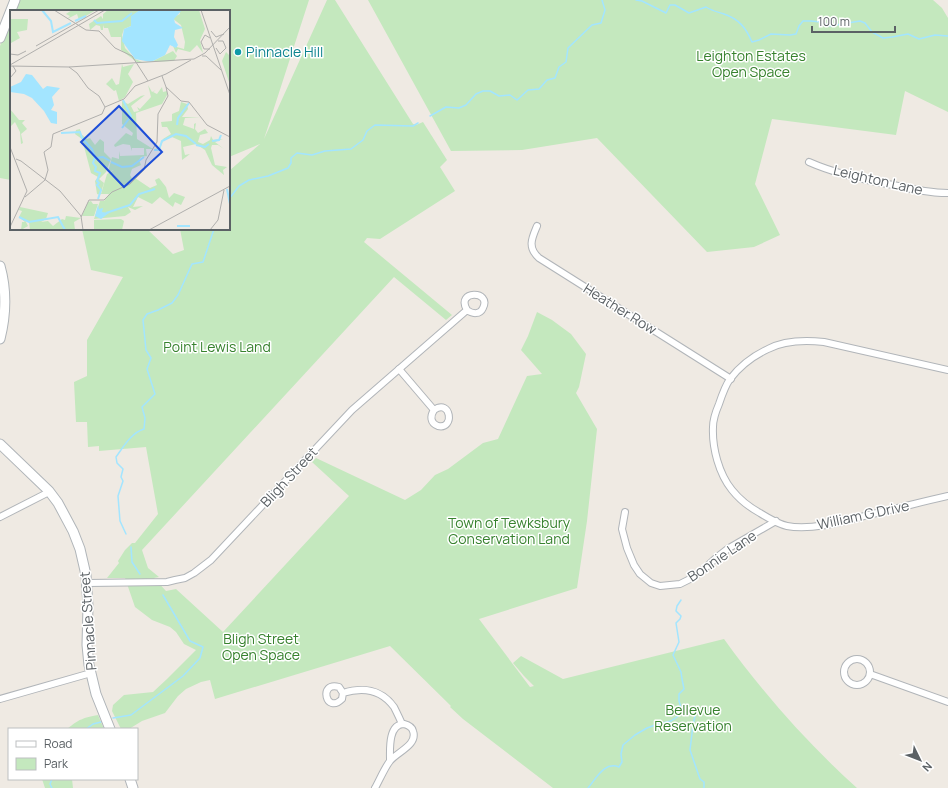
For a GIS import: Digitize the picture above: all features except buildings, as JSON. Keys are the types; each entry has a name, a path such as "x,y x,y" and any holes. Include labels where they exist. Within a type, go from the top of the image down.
{"street":[{"path":"11,10 15,0"},
{"path":"0,38 10,13"},
{"name":"Leighton Lane","path":"809,162 854,178 921,191 948,193"},
{"name":"Heather Row","path":"537,226 531,240 532,248 539,258 730,379"},
{"path":"0,266 3,278 5,303 0,339"},
{"name":"Bligh Street","path":"87,583 167,582 185,578 194,573 211,560 352,410 467,310"},
{"name":"William G Drive","path":"948,370 824,342 808,340 786,343 769,348 751,358 730,379 717,408 713,426 716,454 721,471 731,489 747,505 771,519 787,526 821,526 948,496"},
{"path":"399,369 434,410"},
{"name":"Pinnacle Street","path":"0,444 50,492 58,503 73,531 80,549 87,583 87,645 89,665 96,694 110,728"},
{"path":"0,517 50,492"},
{"name":"Bonnie Lane","path":"625,512 622,529 627,548 634,565 640,574 651,583 660,586 680,584 692,578 729,548 776,521"},
{"path":"858,659 869,666 870,674 869,678 863,684 854,685 845,677 845,668 850,662 858,659"},
{"path":"0,699 91,673"},
{"path":"870,674 948,702"},
{"path":"343,693 362,689 372,691 382,696 394,709 402,724 412,728 414,739 409,746 390,760"},
{"path":"375,788 390,760 392,733 396,727 402,724"}],"green space":[{"path":"16,0 309,0 264,139 327,0 335,0 413,124 416,125 423,122 447,160 440,167 455,191 380,239 367,238 364,242 452,315 446,320 394,277 142,550 148,568 159,577 154,578 166,591 176,589 223,632 349,496 312,462 316,458 405,500 421,490 435,475 448,469 483,443 498,439 527,376 542,374 521,350 537,312 552,320 571,334 586,354 579,387 576,393 597,429 587,521 577,588 479,619 530,687 534,686 513,663 521,656 563,679 724,639 770,698 821,754 857,788 553,788 463,719 390,646 215,699 210,680 201,682 186,689 178,696 165,713 142,721 131,728 120,728 112,711 113,705 124,695 153,692 196,650 184,644 176,632 170,627 152,620 135,607 125,578 107,578 119,563 118,561 125,550 132,543 135,543 158,514 146,447 99,451 99,446 88,447 87,422 76,422 74,382 87,376 87,340 123,277 91,270 82,230 148,230 173,254 184,250 180,230 230,230 230,170 260,144 230,157 230,10 13,10"},
{"name":"Leighton Estates Open Space","path":"368,0 933,0 942,8 948,18 948,112 905,91 896,135 772,119 755,184 780,235 754,247 707,252 597,138 522,150 451,151"},
{"path":"10,19 10,180 0,178 0,46"},
{"path":"98,715 104,728 68,728 81,719"},
{"path":"42,780 72,780 73,788 45,788"}],"waterway":[{"path":"430,116 446,107 459,108 466,105 476,94 483,91 490,91 499,96 510,95 517,100 528,90 539,89 547,80 555,78 559,67 566,62 568,48 592,25 601,23 605,10 602,0"},
{"path":"636,0 642,1 666,13 670,5 675,5 689,13 706,7 738,21 747,32 752,42 771,34 796,34 803,21 821,22 830,26 860,21 865,23 872,32 883,38 908,34 919,39 935,35 948,36"},
{"path":"230,198 239,186 249,180 268,176 288,168 291,163 291,158 297,153 312,155 325,151 351,149 363,140 367,131 375,125 413,126 418,123"},
{"path":"126,534 120,521 118,496 123,481 121,477 123,469 117,463 116,457 125,444 135,434 144,429 145,418 142,407 155,394 147,369 151,358 146,350 143,320 147,314 172,303 178,295 192,264 203,262 214,230"},
{"path":"131,547 132,562 140,574"},
{"path":"113,718 131,715 183,676 200,658 203,647 190,641 163,595"},
{"path":"681,600 676,611 681,616 676,623 679,642 673,655 681,672 684,689 679,694 679,701 682,711"},
{"path":"588,788 597,776 609,766 619,767 622,762 621,754 623,745 635,735 647,728 671,721 682,711 687,710 695,716 690,750 700,779 704,782 704,788"},
{"path":"87,728 93,724 101,722"},
{"path":"52,780 50,784 52,788"}],"place":[{"name":"Pinnacle Hill","path":"238,52"}],"park label":[{"name":"Point Lewis Land","path":"217,347"},
{"name":"Town of Tewksbury Conservation Land","path":"509,532"},
{"name":"Bligh Street Open Space","path":"261,648"},
{"name":"Bellevue Reservation","path":"693,718"}]}
